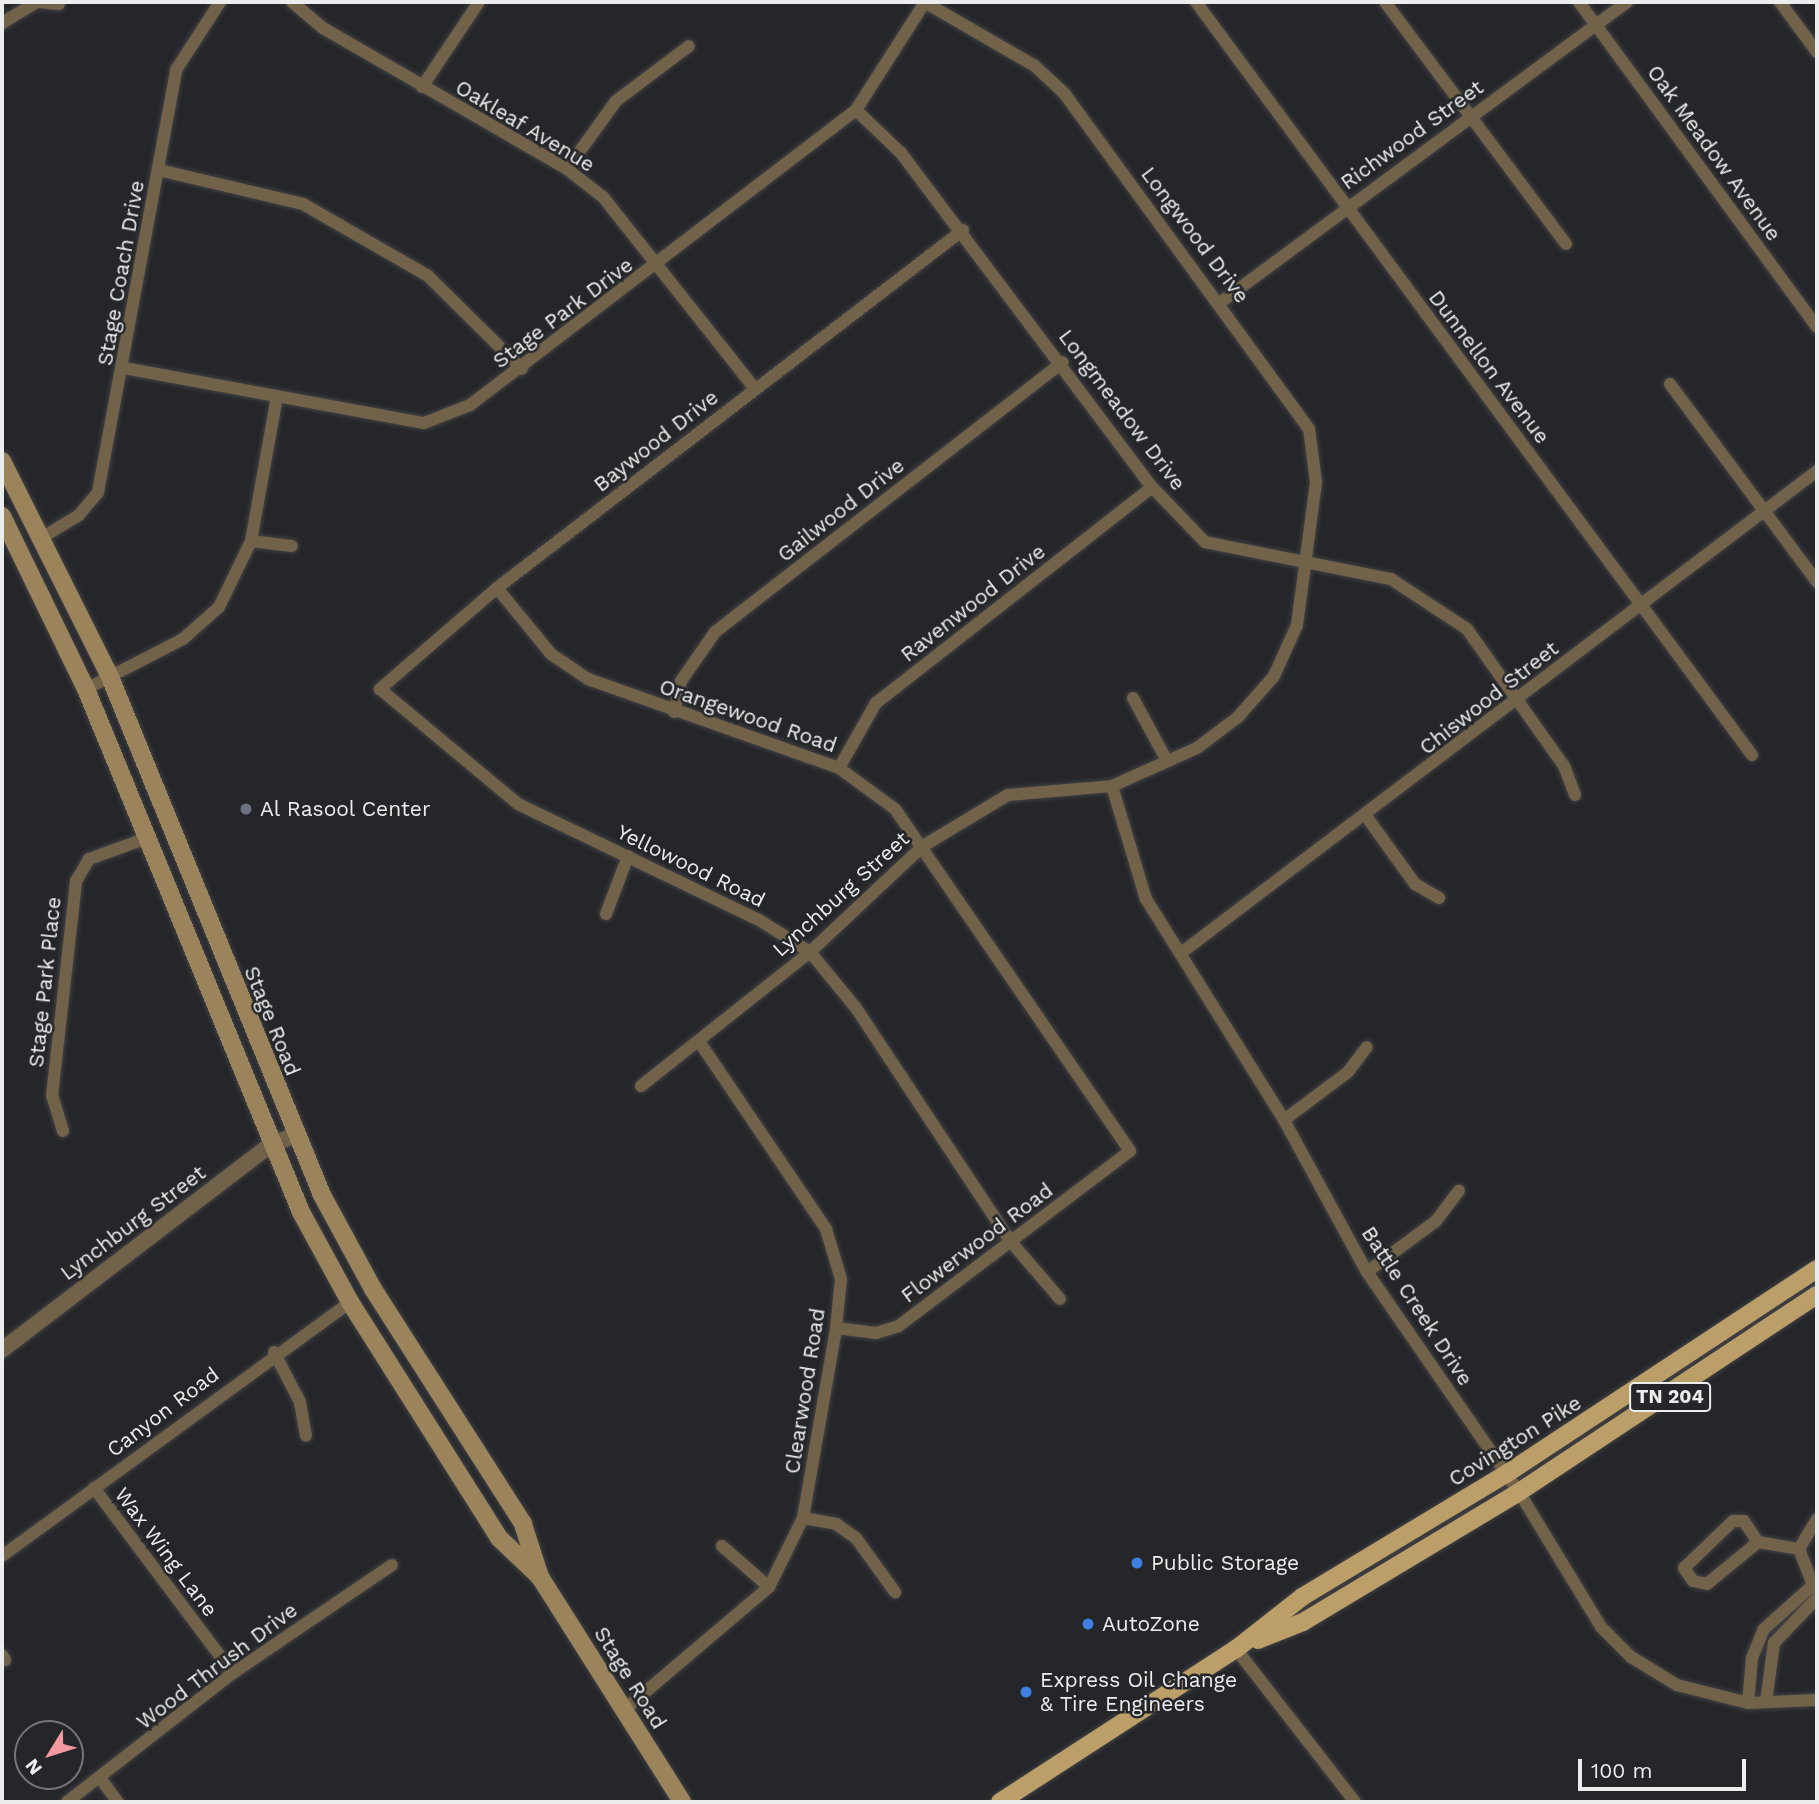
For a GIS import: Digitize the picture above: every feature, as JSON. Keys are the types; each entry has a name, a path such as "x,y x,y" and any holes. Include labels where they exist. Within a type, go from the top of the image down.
{"main road":[{"name":"Stage Road","path":"2,461 43,537 110,677 294,1136 373,1289 523,1524 541,1577 682,1802"},
{"name":"Stage Road","path":"2,516 86,689 270,1145 350,1302 499,1538 541,1577"},
{"name":"Covington Pike","path":"1000,1802 1236,1650 1302,1597 1506,1475 1817,1269"},
{"name":"Covington Pike","path":"1236,1650 1303,1622 1518,1492 1817,1294"}],"street":[{"path":"2,23 38,2 59,4"},
{"name":"Stage Coach Drive","path":"43,537 79,515 98,492 124,368 176,70 220,2"},
{"name":"Oakleaf Avenue","path":"292,2 422,87 567,169 603,197 660,263 755,389"},
{"path":"422,87 479,2"},
{"name":"Stage Park Drive","path":"124,368 424,423 470,405 522,369 856,110 924,2"},
{"name":"Longwood Drive","path":"924,2 1035,66 1065,94 1221,302 1309,429 1317,482 1310,564"},
{"name":"Dunnellon Avenue","path":"1196,2 1752,755"},
{"path":"1385,2 1566,244"},
{"name":"Oak Meadow Avenue","path":"1579,2 1817,327"},
{"name":"Richwood Street","path":"1221,302 1627,2"},
{"path":"1780,2 1817,52"},
{"path":"567,169 616,101 689,46"},
{"name":"Longmeadow Drive","path":"856,110 901,153 1063,362 1152,487 1205,542 1391,579 1467,629 1564,765 1575,795"},
{"path":"159,170 303,204 428,276 522,369"},
{"name":"Baywood Drive","path":"380,689 498,588 962,230"},
{"name":"Gailwood Drive","path":"674,712 681,681 715,632 1063,362"},
{"path":"1670,384 1761,512 1817,582"},
{"path":"86,689 183,639 219,607 251,541 277,396"},
{"name":"Chiswood Street","path":"1181,953 1520,702 1640,602 1817,471"},
{"name":"Ravenwood Drive","path":"839,768 876,703 1152,487"},
{"path":"251,541 292,546"},
{"name":"Lynchburg Street","path":"641,1086 701,1044 810,952 923,846 1008,795 1112,786 1166,759 1197,748 1238,718 1274,676 1297,625 1310,564"},
{"name":"Orangewood Road","path":"498,588 551,654 588,679 674,712 839,768 895,809 923,846 1130,1152"},
{"name":"Yellowood Road","path":"380,689 518,804 628,856 810,952 856,1008 1011,1242 1060,1299"},
{"path":"1133,698 1166,759"},
{"name":"Battle Creek Drive","path":"1112,786 1146,899 1284,1120 1367,1272 1518,1492 1601,1627 1631,1657 1677,1685 1748,1703 1817,1700"},
{"path":"1366,816 1415,884 1439,898"},
{"name":"Stage Park Place","path":"64,1131 52,1096 76,881 89,859 147,838"},
{"path":"606,914 628,856"},
{"name":"Clearwood Road","path":"624,1710 769,1587 803,1518 836,1328 841,1279 826,1229 701,1044"},
{"path":"1284,1120 1348,1072 1367,1047"},
{"name":"Lynchburg Street","path":"2,1350 270,1145 294,1136"},
{"name":"Flowerwood Road","path":"836,1328 876,1334 899,1326 1130,1152"},
{"path":"1367,1272 1436,1220 1459,1191"},
{"name":"Canyon Road","path":"2,1556 274,1352 350,1302"},
{"path":"274,1352 300,1402 306,1435"},
{"name":"Wax Wing Lane","path":"94,1488 233,1673"},
{"path":"803,1518 836,1524 856,1538 895,1592"},
{"path":"1799,1549 1817,1519"},
{"path":"1758,1542 1707,1584 1693,1581 1684,1568 1732,1521 1744,1521 1758,1542 1799,1549"},
{"path":"722,1546 769,1587"},
{"path":"1799,1549 1816,1592"},
{"name":"Wood Thrush Drive","path":"67,1802 101,1779 233,1673 392,1565"},
{"path":"1748,1703 1752,1658 1764,1629 1816,1592"},
{"path":"1766,1702 1774,1643 1816,1592"},
{"path":"1236,1650 1355,1802"},
{"path":"101,1779 118,1802"}],"place":[{"name":"Al Rasool Center","path":"246,809"},
{"name":"Public Storage","path":"1137,1563"},
{"name":"AutoZone","path":"1088,1624"},
{"name":"Express Oil Change & Tire Engineers","path":"1026,1692"}]}
